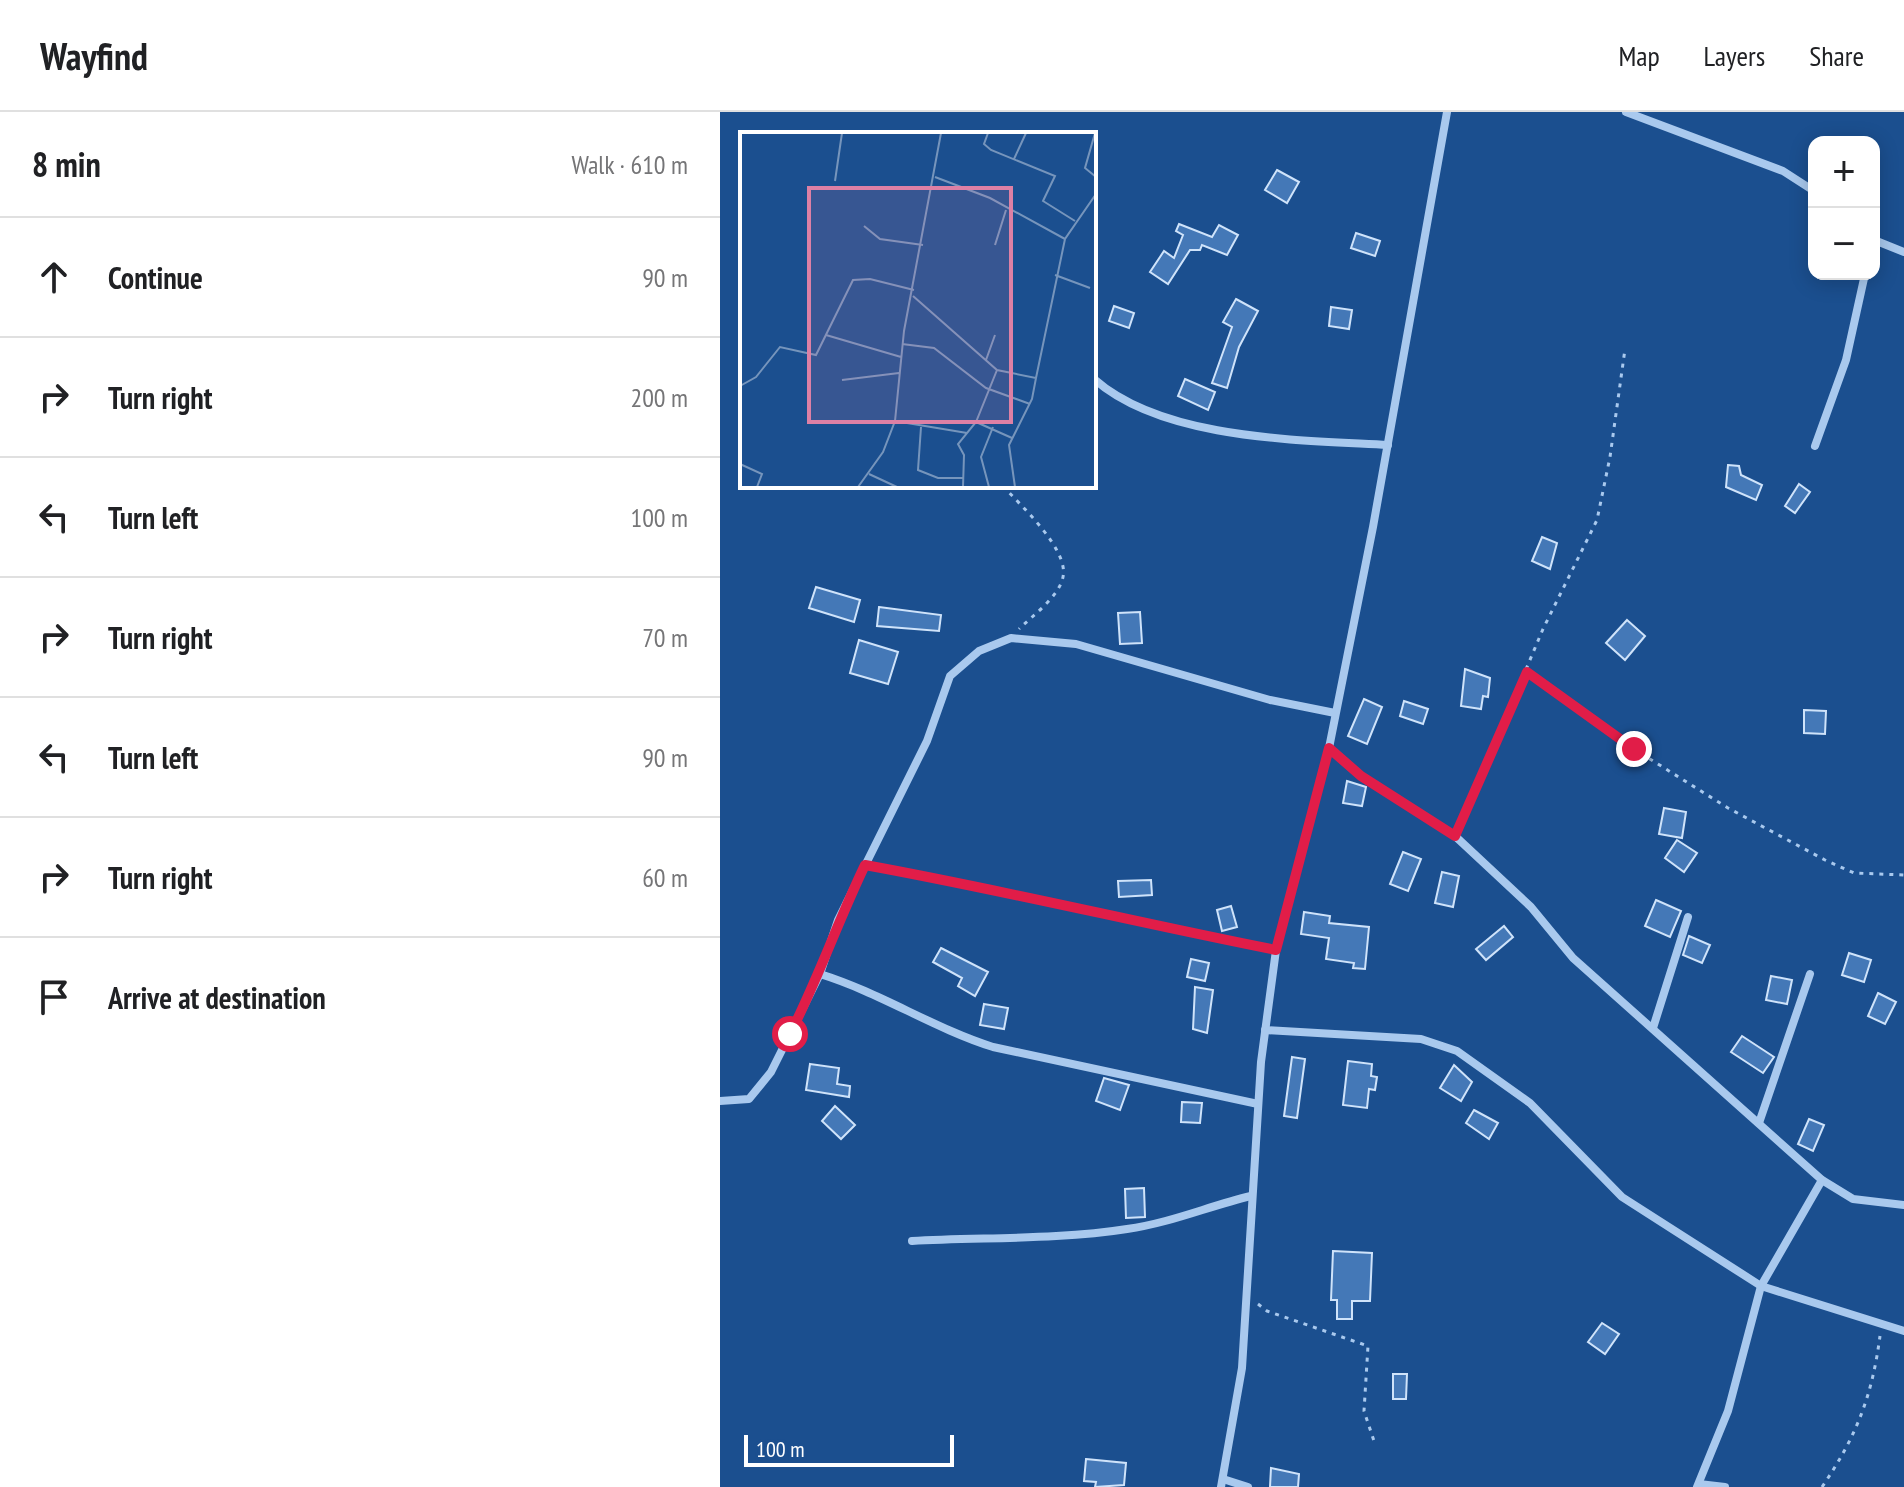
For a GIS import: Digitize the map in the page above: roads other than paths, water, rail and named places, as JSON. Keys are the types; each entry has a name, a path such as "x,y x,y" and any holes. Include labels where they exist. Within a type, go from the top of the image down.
{"street":[{"path":"1248,1487 1222,1483 1236,1413 1248,1297 1258,1104 1276,950 1329,748 1388,445 1447,112"},
{"path":"1626,112 1783,171 1808,187"},
{"path":"1880,245 1904,252"},
{"path":"1815,446 1846,360 1864,280"},
{"path":"1096,380 1136,408 1198,425 1309,441 1388,445"},
{"path":"720,1101 749,1099 760,1089 820,974 838,920 927,741 950,676 979,651 1011,638 1076,644 1270,700 1335,713"},
{"path":"1329,748 1361,776 1455,836 1531,907 1573,958 1822,1180 1853,1199 1904,1205"},
{"path":"1653,1028 1688,917"},
{"path":"820,974 853,984 950,1033 993,1047 1258,1104"},
{"path":"1759,1123 1810,974"},
{"path":"1265,1030 1421,1039 1457,1051 1530,1103 1622,1197 1761,1286 1904,1331"},
{"path":"1725,1487 1698,1485 1728,1411 1761,1286 1822,1180"},
{"path":"912,1241 1124,1230 1174,1221 1213,1205 1251,1196"}]}
